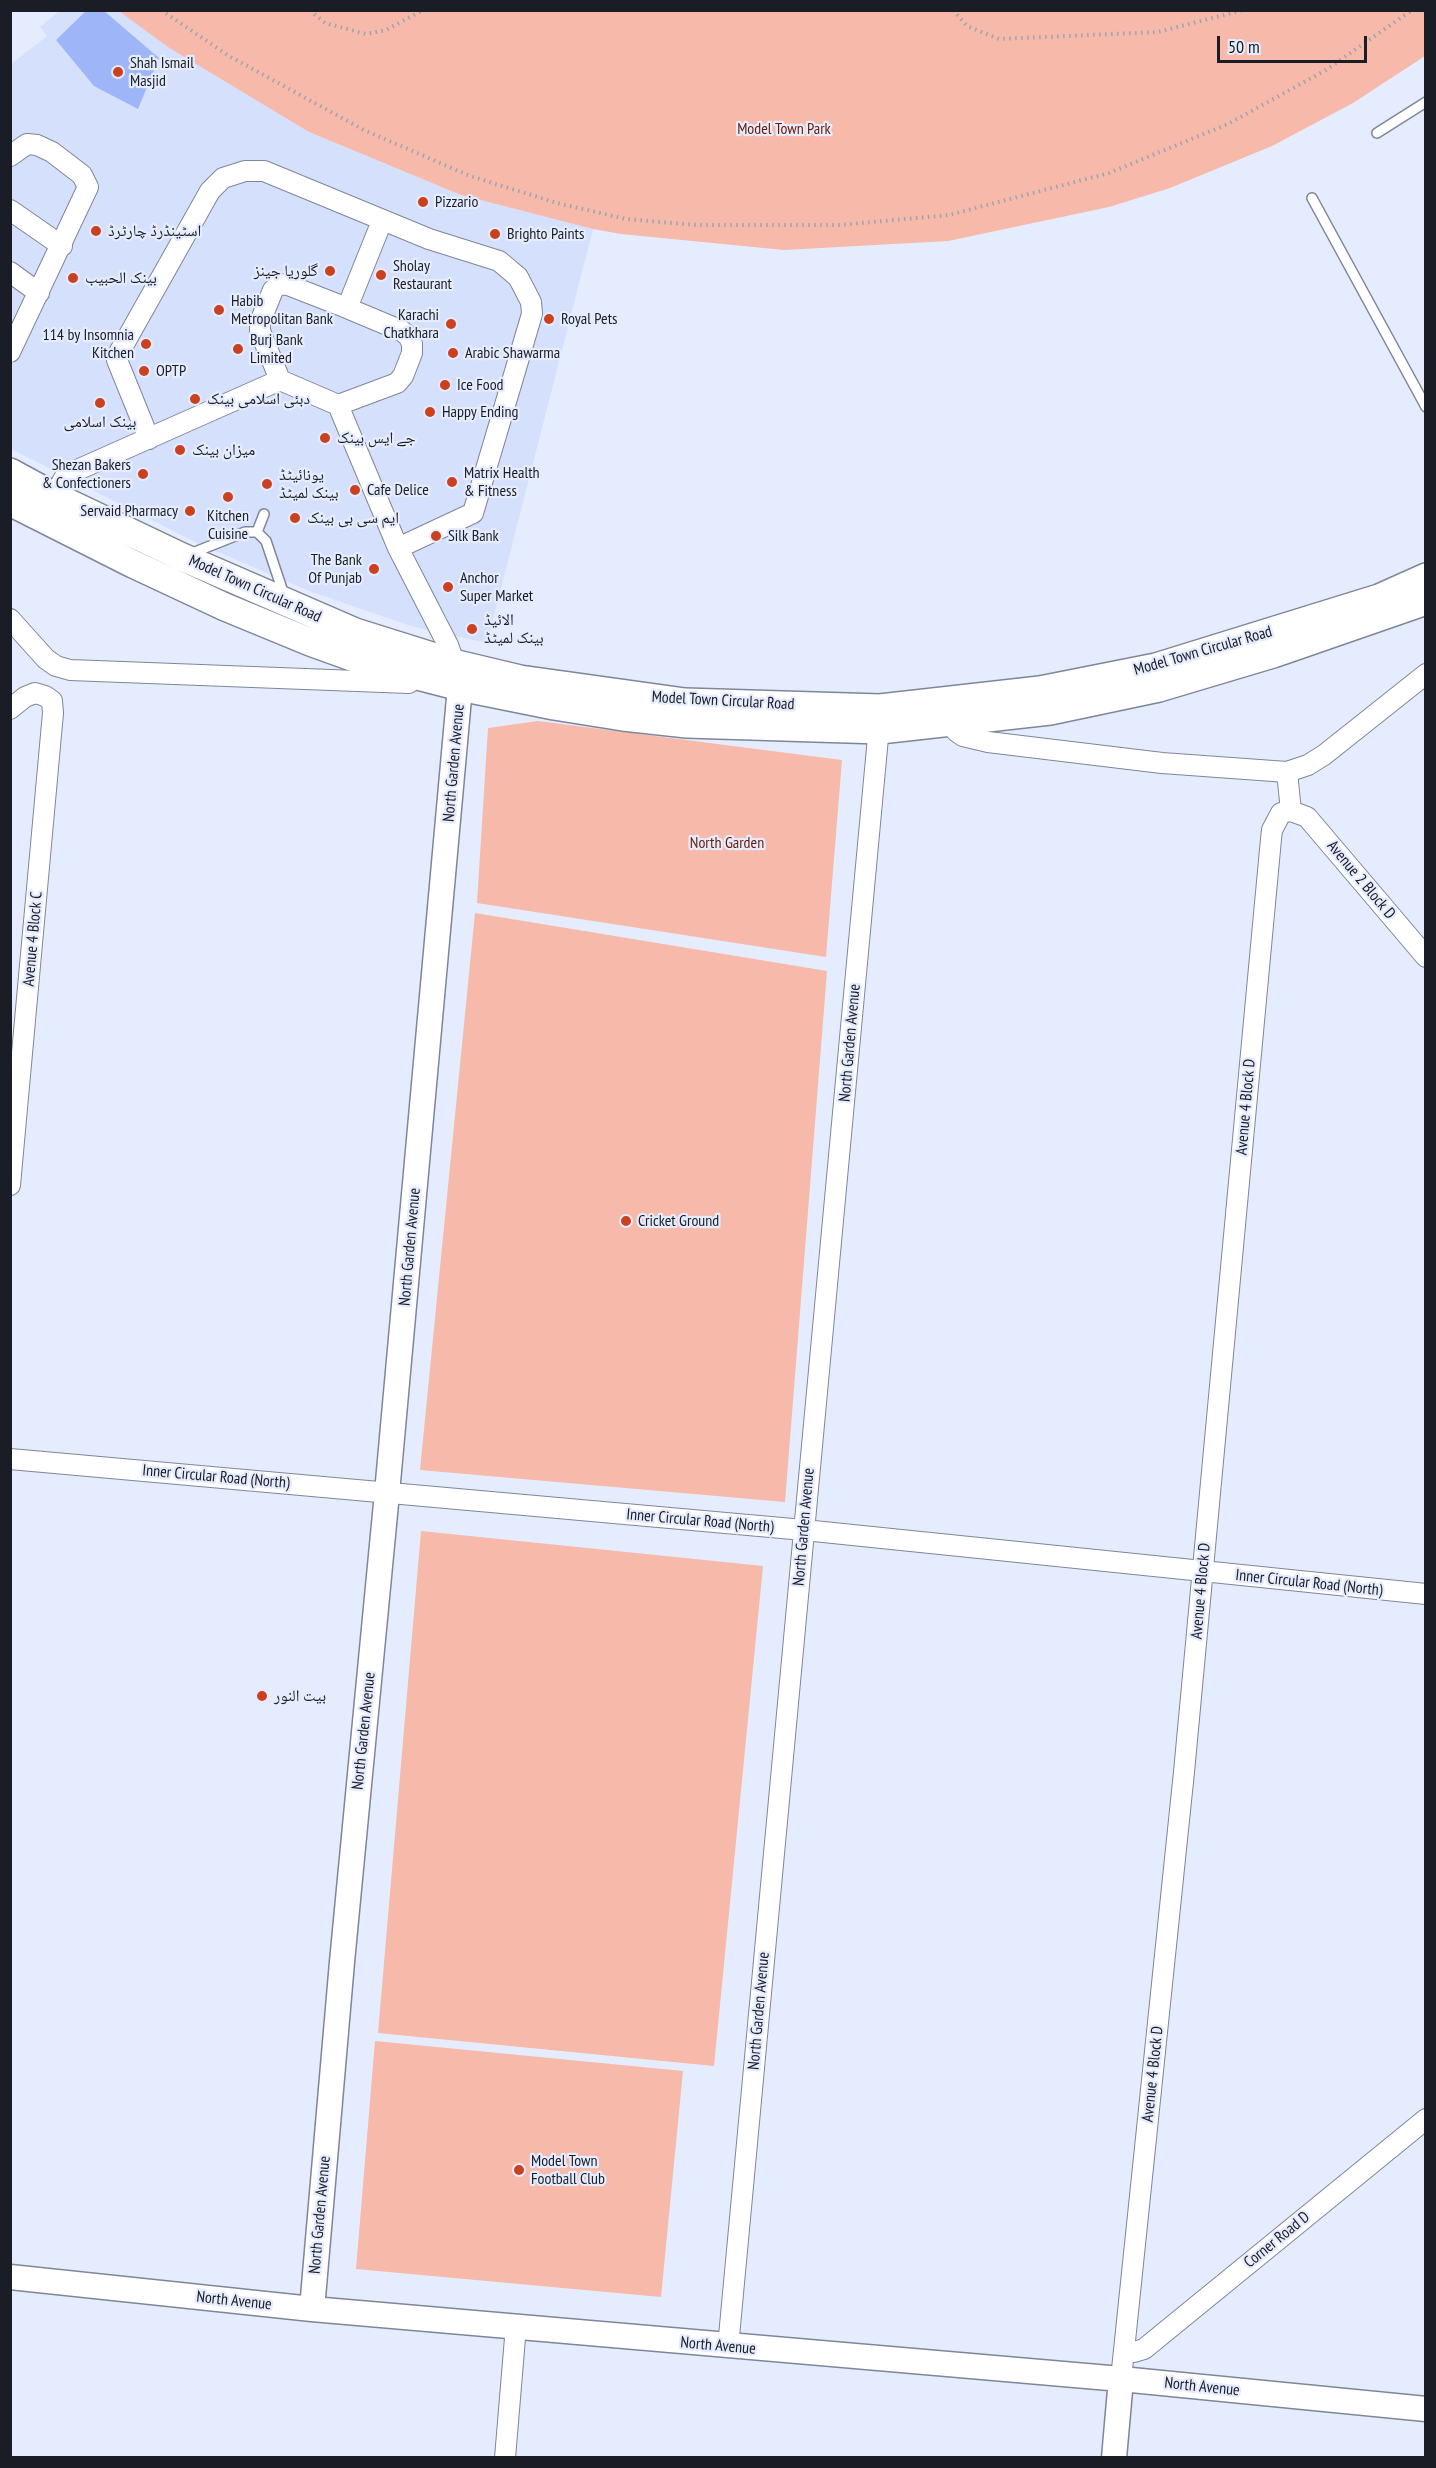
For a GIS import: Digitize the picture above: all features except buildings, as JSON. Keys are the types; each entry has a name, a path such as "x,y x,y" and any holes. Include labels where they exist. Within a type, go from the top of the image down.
{"main road":[{"name":"Model Town Circular Road","path":"10,472 48,508 225,607 310,642 371,664 458,676 611,715 676,723 748,727 880,719 954,723 1050,711 1159,688 1273,654 1425,601"},
{"name":"Model Town Circular Road","path":"10,502 48,508 182,557 286,604 458,676"},
{"name":"Model Town Circular Road","path":"880,719 1156,667 1379,598 1425,577"}],"street":[{"path":"10,156 27,144 37,145 52,152 87,181 87,192 12,344"},
{"path":"149,439 117,360 216,183 223,178 245,171 264,171 382,221 440,243 499,261 518,277 531,302 532,314 473,513 398,548"},
{"path":"10,210 62,246"},
{"path":"347,309 382,221"},
{"path":"10,272 39,293"},
{"path":"280,284 288,285 347,309 402,331 412,344 412,353 403,376 397,383 338,405 280,380 260,331 260,322 273,290 280,284"},
{"path":"48,508 66,475 280,380"},
{"path":"10,618 46,659 56,666 70,670 332,678 458,676 398,548 338,405"},
{"path":"10,709 25,696 35,693 45,696 56,666"},
{"path":"954,723 956,731 963,736 988,742 1162,763 1287,772 1308,765 1324,755 1425,674"},
{"name":"North Garden Avenue","path":"312,2309 342,1962 387,1493 458,676"},
{"name":"Avenue 4 Block C","path":"10,1185 53,713 52,701 45,696"},
{"name":"North Garden Avenue","path":"728,2347 880,719"},
{"path":"1287,772 1291,811"},
{"name":"Avenue 2 Block D","path":"1291,811 1307,817 1425,957"},
{"name":"Avenue 4 Block D","path":"1121,2379 1203,1573 1271,839 1272,830 1281,813 1291,811"},
{"name":"Inner Circular Road (North)","path":"10,1459 804,1530 1203,1573 1425,1594"},
{"name":"Corner Road D","path":"1125,2350 1134,2352 1144,2349 1425,2119"},
{"name":"North Avenue","path":"10,2277 312,2309 728,2347 1121,2379 1425,2409"},
{"path":"505,2457 516,2326"},
{"path":"1114,2457 1121,2379"}],"lane":[{"path":"1377,133 1425,102"},
{"path":"1312,198 1425,407"},
{"path":"257,532 264,513"},
{"path":"182,557 245,532 257,532 266,541 286,604"}],"path":[{"path":"161,10 229,56 364,130 470,176 557,203 626,219 696,225 840,225 949,215 1109,173 1228,124 1326,70 1412,10"},
{"path":"310,10 325,23 366,34 386,30 423,10"},
{"path":"953,10 967,26 999,39 1158,32 1243,10"}],"shaded area":[{"path":"59,11 119,11 309,132 461,195 593,229 487,643 414,627 309,591 197,543 11,449 10,65 47,36 40,27"}],"green space":[{"name":"Model Town Park","path":"1425,10 1425,56 1353,103 1272,146 1170,188 1109,207 948,241 784,250 621,234 461,195 309,132 168,47 119,11"},
{"name":"North Garden","path":"538,721 842,760 826,957 477,903 488,728"},
{"name":"Cricket Ground","path":"475,913 827,971 785,1502 420,1470"},
{"path":"421,1531 763,1566 714,2066 378,2033"},
{"name":"Model Town Football Club","path":"375,2041 683,2071 661,2297 356,2269"}],"place":[{"name":"Shah Ismail Masjid","path":"118,72"},
{"name":"Pizzario","path":"423,202"},
{"name":"اسٹینڈرڈ چارٹرڈ","path":"96,231"},
{"name":"Brighto Paints","path":"495,234"},
{"name":"گلوریا جینز","path":"330,271"},
{"name":"Sholay Restaurant","path":"381,275"},
{"name":"بينک الحبيب","path":"73,278"},
{"name":"Habib Metropolitan Bank","path":"219,310"},
{"name":"Royal Pets","path":"549,319"},
{"name":"Karachi Chatkhara","path":"451,324"},
{"name":"114 by Insomnia Kitchen","path":"146,344"},
{"name":"Burj Bank Limited","path":"238,349"},
{"name":"Arabic Shawarma","path":"453,353"},
{"name":"OPTP","path":"144,371"},
{"name":"Ice Food","path":"445,385"},
{"name":"دبئی اسلامی بینک","path":"195,399"},
{"name":"بینک اسلامی","path":"100,403"},
{"name":"Happy Ending","path":"430,412"},
{"name":"جے ایس بینک","path":"325,438"},
{"name":"میزان بینک","path":"180,450"},
{"name":"Shezan Bakers & Confectioners","path":"143,474"},
{"name":"Matrix Health & Fitness","path":"452,482"},
{"name":"یونائیٹڈ بینک لمیٹڈ","path":"267,484"},
{"name":"Cafe Delice","path":"355,490"},
{"name":"Kitchen Cuisine","path":"228,497"},
{"name":"Servaid Pharmacy","path":"190,511"},
{"name":"ایم سی بی بینک","path":"295,518"},
{"name":"Silk Bank","path":"436,536"},
{"name":"The Bank Of Punjab","path":"374,569"},
{"name":"Anchor Super Market","path":"448,587"},
{"name":"الائیڈ بینک لمیٹڈ","path":"472,629"},
{"name":"Cricket Ground","path":"626,1221"},
{"name":"بیت النور","path":"262,1696"},
{"name":"Model Town Football Club","path":"519,2170"}]}
